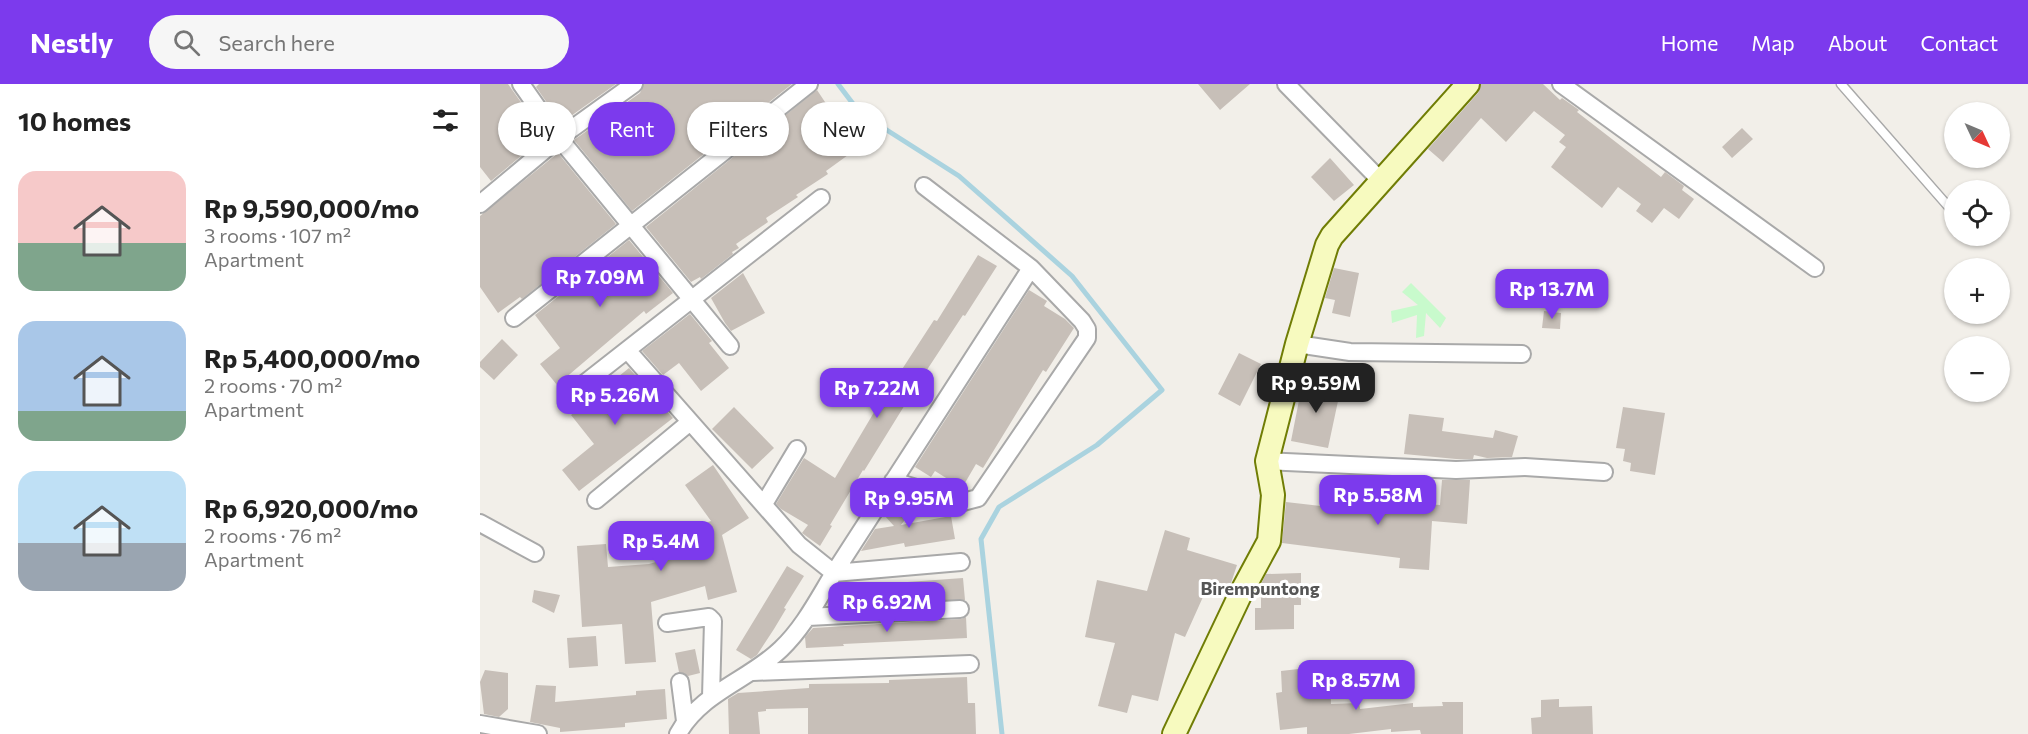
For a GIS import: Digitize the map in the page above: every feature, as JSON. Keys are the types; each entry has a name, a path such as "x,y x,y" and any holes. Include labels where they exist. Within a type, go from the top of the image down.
{"street":[{"path":"521,84 534,102"},
{"path":"514,318 809,84"},
{"path":"1286,84 1382,182"},
{"path":"1174,734 1241,593 1269,541 1273,495 1267,461 1327,245 1332,236 1468,84"},
{"path":"1561,84 1815,268"},
{"path":"576,125 630,85"},
{"path":"482,197 536,156"},
{"path":"574,156 730,346"},
{"path":"893,481 963,502 978,498 1087,339 1087,329 1082,321 1031,268 924,186"},
{"path":"567,398 821,198"},
{"path":"682,728 711,697 753,672 782,648 808,616 1031,268"},
{"path":"1298,344 1350,352 1522,354"},
{"path":"628,351 799,545 834,573 961,562"},
{"path":"597,500 690,422"},
{"path":"764,504 797,449"},
{"path":"1267,461 1456,470 1525,467 1604,472"},
{"path":"480,523 535,553"},
{"path":"808,616 960,609"},
{"path":"667,623 709,617 713,621 711,697"},
{"path":"753,672 970,664"},
{"path":"680,682 682,728"},
{"path":"480,724 538,734"}],"lane":[{"path":"1841,84 1944,202"}],"green space":[{"path":"1411,283 1446,318 1440,328 1426,313 1424,336 1416,338 1417,315 1392,323 1391,311 1418,305 1402,292"}],"building":[{"path":"480,84 508,84 521,102 498,102 498,156 521,156 491,181 480,167"},
{"path":"539,84 616,84 576,112 576,102 546,102 536,87"},
{"path":"644,84 792,84 769,102 687,102 687,156 701,156 632,211 576,142 576,139 588,130 588,156 675,156 675,102 627,102 640,93"},
{"path":"1198,84 1250,84 1220,110"},
{"path":"1481,84 1543,84 1560,100 1562,98 1579,110 1577,112 1661,177 1665,172 1684,186 1682,190 1694,199 1679,219 1664,208 1652,223 1636,211 1641,204 1618,187 1602,208 1551,167 1566,147 1559,142 1565,135 1534,111 1506,142 1481,118 1443,162 1428,149 1478,93"},
{"path":"817,90 825,102 802,102"},
{"path":"801,103 801,156 847,156 826,171 828,174 766,218 768,222 736,244 739,248 732,252 733,254 701,279 700,277 691,282 646,227 735,156 789,156 789,112"},
{"path":"1742,128 1753,139 1732,158 1722,147"},
{"path":"554,156 560,156 616,224 522,299 520,297 498,313 480,287 480,216"},
{"path":"1330,158 1354,185 1334,201 1311,177"},
{"path":"629,240 673,293 646,314 644,311 557,385 540,364 560,348 535,315"},
{"path":"978,255 997,266 863,470 820,546 802,533 808,525 776,504 804,458 835,478 873,414 934,320 937,321"},
{"path":"1334,268 1359,273 1350,317 1332,313 1335,300 1325,298"},
{"path":"743,273 765,313 731,331 711,298"},
{"path":"1029,290 1047,301 1044,306 1065,319 1074,328 1046,372 1043,370 983,468 976,464 962,488 935,471 931,477 915,467"},
{"path":"1544,311 1561,313 1560,329 1542,328"},
{"path":"690,314 712,341 709,343 729,368 701,391 679,363 663,375 642,351"},
{"path":"502,339 518,355 494,380 480,367 480,362"},
{"path":"1239,353 1261,364 1240,406 1218,394"},
{"path":"629,368 673,418 579,491 562,470 594,444 571,415"},
{"path":"1303,380 1341,387 1328,448 1291,441"},
{"path":"734,407 774,448 752,469 712,429"},
{"path":"1623,407 1665,413 1655,475 1630,471 1631,463 1623,461 1625,449 1616,448"},
{"path":"1409,414 1444,418 1442,431 1493,438 1495,430 1518,436 1512,457 1487,458 1474,455 1473,459 1456,459 1404,454"},
{"path":"713,465 749,518 722,535 737,592 708,600 705,586 651,602 656,662 625,664 622,624 582,627 577,546 606,544 608,567 649,564 694,551 686,530 711,521 685,485"},
{"path":"1442,480 1470,480 1467,524 1432,521 1429,570 1399,568 1400,558 1282,543 1286,502 1390,514 1391,501 1440,505"},
{"path":"897,495 915,507 901,525 951,516 955,539 905,547 904,543 861,551 875,529 894,526 884,515"},
{"path":"1165,530 1190,538 1187,550 1237,565 1231,583 1226,594 1207,588 1185,637 1175,633 1158,701 1132,695 1127,713 1098,706 1115,643 1085,637 1097,580 1147,591"},
{"path":"787,566 804,576 774,629 757,655 751,659 736,650"},
{"path":"1301,573 1301,605 1294,605 1294,629 1255,630 1255,608 1261,608 1261,584 1266,574"},
{"path":"963,578 965,600 828,605 838,587"},
{"path":"534,590 560,595 554,613 532,602"},
{"path":"966,617 967,638 806,648 805,637 813,628"},
{"path":"596,636 598,666 569,668 567,638"},
{"path":"695,649 700,673 688,676 679,672 675,653"},
{"path":"1307,668 1307,676 1330,675 1331,704 1359,703 1360,709 1413,703 1413,707 1443,706 1442,702 1463,702 1463,734 1421,734 1420,730 1391,732 1391,729 1349,734 1307,734 1307,727 1280,730 1276,693 1282,692 1281,671"},
{"path":"485,670 508,673 508,709 499,717 484,714 480,682"},
{"path":"967,677 968,703 975,703 976,734 808,734 808,708 766,709 766,711 758,712 760,734 729,734 728,699 738,693 809,688 809,684 889,683 889,680"},
{"path":"536,685 556,686 555,702 636,695 636,691 665,689 667,719 625,723 625,727 560,732 560,728 530,722"},
{"path":"1559,699 1559,707 1592,706 1593,734 1532,734 1531,718 1541,717 1541,700"}],"waterway":[{"path":"838,84 860,113 959,176 1072,276 1162,390 1097,445 999,507 981,539 1002,734"}],"district":[{"name":"Birempuntong","path":"1260,588"}]}
